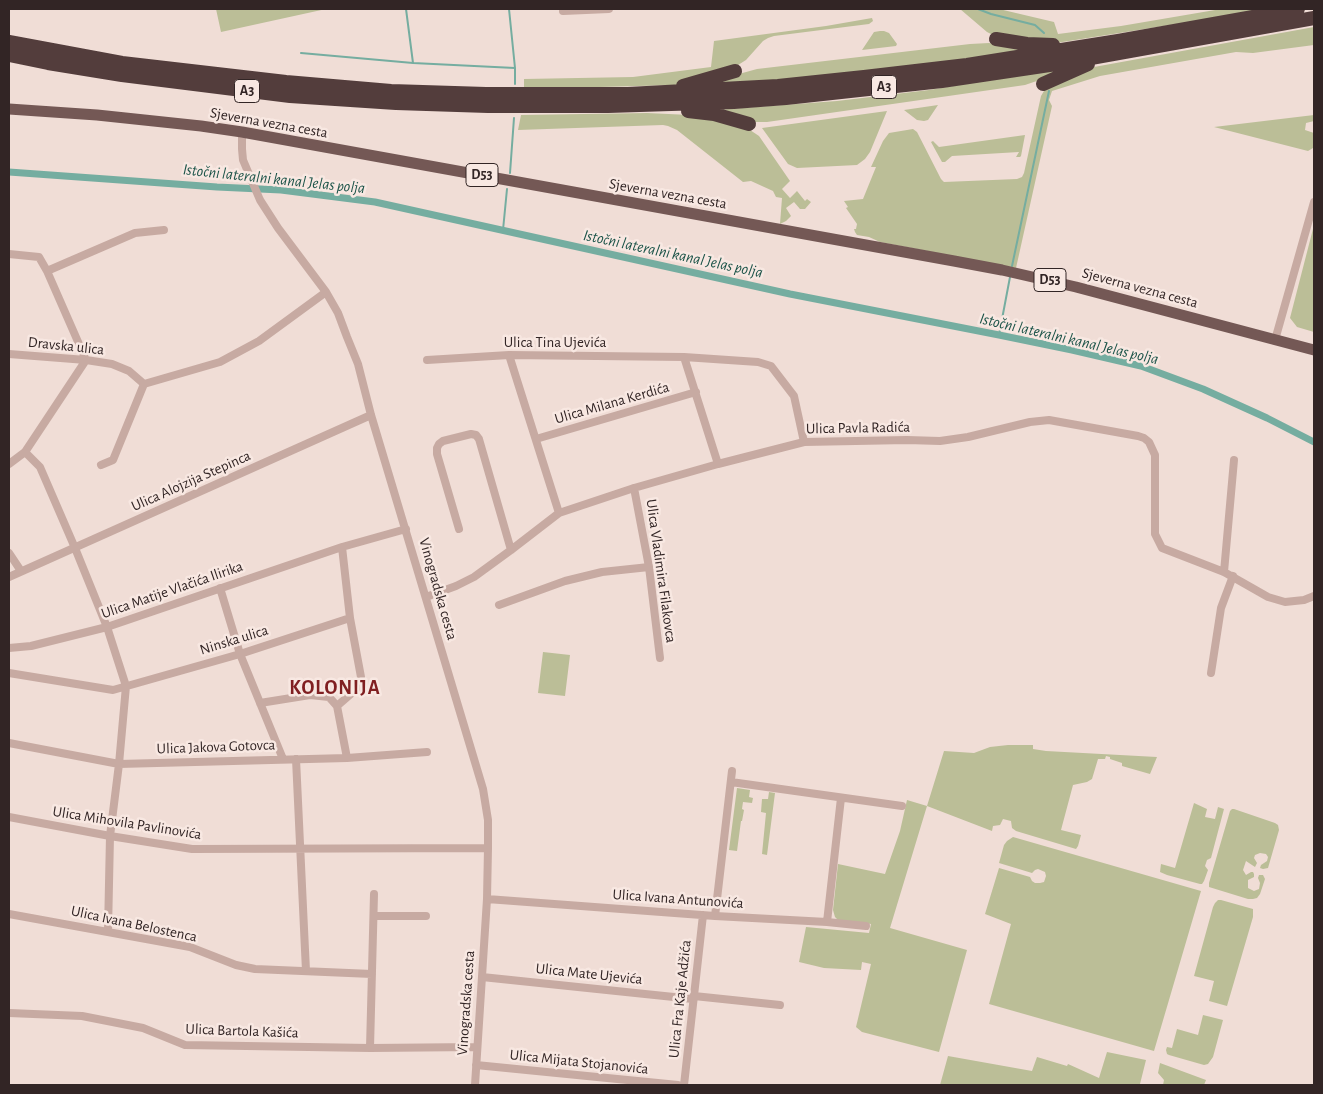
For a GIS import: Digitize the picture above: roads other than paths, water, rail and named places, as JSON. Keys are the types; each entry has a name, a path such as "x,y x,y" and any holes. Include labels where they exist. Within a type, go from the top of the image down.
{"highway":[{"name":"A3","path":"9,42 122,63 286,82 391,91 486,94 628,94 778,86 864,78 966,65 1118,41 1298,9"},
{"name":"A3","path":"9,55 122,75 290,96 478,106 608,106 734,102 942,80 1063,63 1314,18"},
{"path":"996,39 1041,45 1058,45 1094,39 1118,41"},
{"path":"1043,84 1087,64 1141,54 1158,46"},
{"path":"628,94 643,88 685,86 735,71"},
{"path":"608,106 624,112 679,111 708,113 749,124"}],"main road":[{"name":"Sjeverna vezna cesta","path":"9,109 97,115 242,132 1002,270 1085,289 1314,350"}],"street":[{"path":"563,11 609,9"},
{"name":"Vinogradska cesta","path":"242,132 244,160 260,200 278,228 326,292 348,336 358,364 371,415 483,789 488,820 487,899 475,1085"},
{"path":"1275,340 1314,202"},
{"path":"47,271 135,233 164,230"},
{"path":"9,254 39,257 86,360 25,452 9,464"},
{"path":"101,465 113,460 144,384 220,362 259,340 326,292"},
{"name":"Dravska ulica","path":"9,354 112,364 130,370 144,384"},
{"path":"509,355 559,513"},
{"name":"Ulica Tina Ujevića","path":"427,360 509,355 684,357 758,362 771,366 794,396 804,442"},
{"path":"684,357 718,464"},
{"name":"Ulica Milana Kerdića","path":"536,440 696,392"},
{"name":"Ulica Alojzija Stepinca","path":"9,576 371,415"},
{"name":"Ulica Pavla Radića","path":"426,597 474,577 559,513 634,488 718,464 804,442 940,441 968,437 1030,422 1049,420 1144,438 1155,456 1156,534 1162,548 1224,572"},
{"path":"459,529 437,454 437,448 443,440 471,434 476,435 479,439 511,550"},
{"path":"25,452 40,467 75,548 107,627 126,686 120,764 110,836 108,931"},
{"path":"1234,460 1224,572 1268,597 1285,602 1304,600 1314,596"},
{"name":"Ulica Vladimira Filakovca","path":"634,488 649,567 660,658"},
{"name":"Ulica Matije Vlačića Ilirika","path":"9,648 31,646 107,627 342,547 406,529"},
{"path":"337,706 360,686 361,677 350,618 342,547"},
{"path":"9,553 21,571"},
{"path":"499,605 565,580 602,572 649,567"},
{"path":"1211,673 1221,608 1233,576"},
{"path":"220,588 240,654 283,759"},
{"name":"Ninska ulica","path":"9,673 113,690 240,654 350,618"},
{"path":"260,703 310,695 329,697 337,706 347,758"},
{"name":"Ulica Jakova Gotovca","path":"9,743 120,764 347,758 426,752"},
{"path":"296,759 306,971"},
{"path":"715,916 732,771"},
{"path":"731,782 902,806"},
{"path":"827,922 841,798"},
{"name":"Ulica Mihovila Pavlinovića","path":"9,817 192,849 488,848"},
{"path":"370,1048 374,894"},
{"name":"Ulica Ivana Antunovića","path":"487,899 866,926"},
{"name":"Ulica Ivana Belostenca","path":"9,914 190,947 236,965 255,969 372,974"},
{"name":"Ulica Fra Kaje Adžića","path":"684,1085 703,915"},
{"path":"374,916 426,916"},
{"name":"Ulica Mate Ujevića","path":"482,976 780,1005"},
{"name":"Ulica Bartola Kašića","path":"9,1013 82,1016 143,1028 185,1045 370,1048 477,1047"},
{"name":"Ulica Mijata Stojanovića","path":"476,1065 678,1085"}],"waterway":[{"path":"406,9 413,63"},
{"path":"509,9 515,84"},
{"path":"978,9 1035,25 1044,33"},
{"path":"301,53 413,63 515,68"},
{"path":"1012,266 1049,91"},
{"path":"510,173 514,118"},
{"name":"Istočni lateralni kanal Jelas polja","path":"9,172 281,190 375,202 790,294 999,335 1141,366 1203,389 1314,442"},
{"path":"503,230 507,189"},
{"path":"999,335 1010,277"}],"district":[{"name":"KOLONIJA","path":"335,688"}]}
